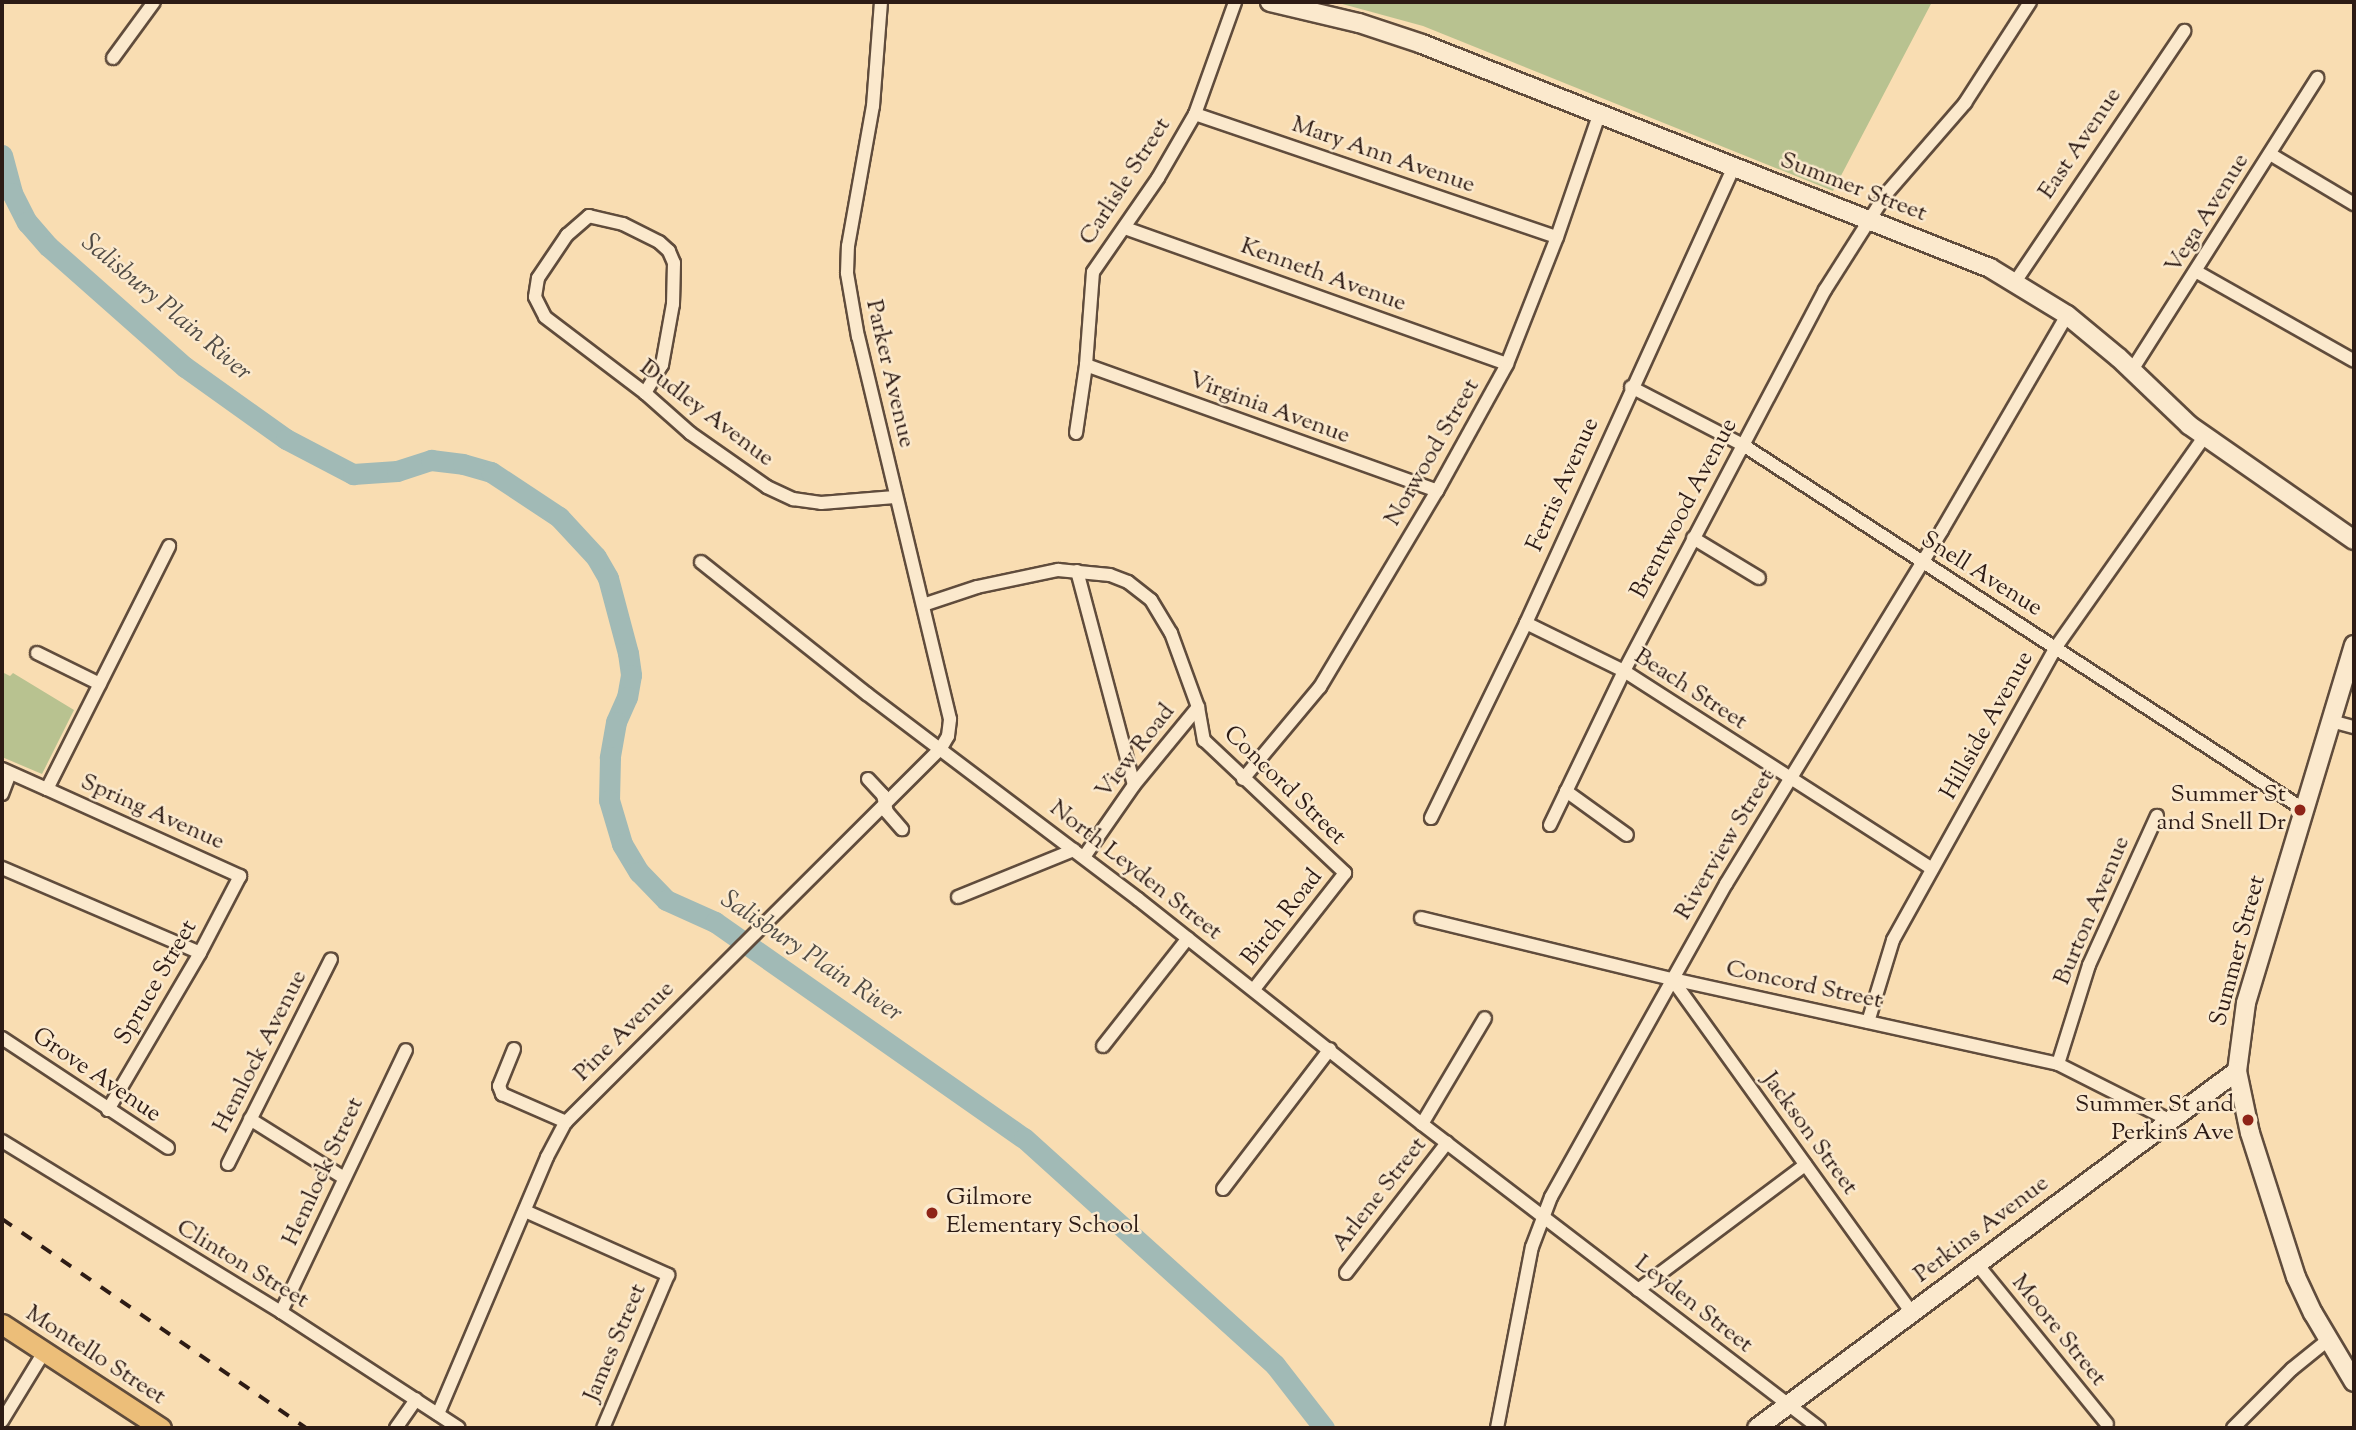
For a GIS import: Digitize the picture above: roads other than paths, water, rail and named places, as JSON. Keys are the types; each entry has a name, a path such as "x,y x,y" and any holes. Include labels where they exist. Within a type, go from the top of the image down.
{"main road":[{"name":"Montello Street","path":"2,1324 161,1428"}],"street":[{"path":"113,58 154,2"},
{"name":"Parker Avenue","path":"881,2 873,106 848,246 847,273 858,337 950,719 948,736 941,748"},
{"name":"Carlisle Street","path":"1076,433 1086,365 1093,272 1125,228 1195,114 1235,2"},
{"name":"Summer Street","path":"1269,2 1380,29 1990,268 2067,315 2133,370 2189,425 2354,540"},
{"name":"Brentwood Avenue","path":"1550,825 1624,671 1804,325 1886,194 1965,103 2030,2"},
{"name":"East Avenue","path":"2015,282 2184,31"},
{"name":"Vega Avenue","path":"2133,370 2317,78"},
{"name":"Mary Ann Avenue","path":"1195,114 1558,237"},
{"name":"Norwood Street","path":"1243,779 1320,687 1437,491 1507,364 1558,237 1600,115"},
{"path":"2270,155 2354,204"},
{"name":"Ferris Avenue","path":"1431,818 1525,623 1733,168"},
{"name":"Dudley Avenue","path":"645,393 662,365 675,286 674,264 668,251 659,242 604,218 584,219 560,244 538,278 535,290 537,303 549,320 727,460 780,493 821,503 895,497"},
{"name":"Kenneth Avenue","path":"1125,228 1507,364"},
{"path":"2197,272 2354,361"},
{"name":"Riverview Street","path":"1497,1428 1532,1247 1542,1216 1672,979 2067,315"},
{"name":"Virginia Avenue","path":"1086,365 1437,491"},
{"name":"Snell Avenue","path":"1631,387 1743,445 2303,809"},
{"name":"Hillside Avenue","path":"1868,1022 1893,940 2056,647 2205,436"},
{"path":"1693,538 1759,578"},
{"name":"Spring Avenue","path":"47,789 169,546"},
{"name":"North Leyden Street","path":"701,562 876,701 1254,989 1542,1216"},
{"path":"1077,571 1134,785"},
{"name":"Concord Street","path":"922,605 985,585 1047,572 1077,571 1119,578 1137,587 1151,600 1171,633 1198,708 1204,740 1345,873"},
{"name":"Beach Street","path":"1525,623 1624,671 1789,780 1932,869"},
{"name":"Summer Street","path":"2354,645 2246,1003 2237,1070 2250,1133 2290,1259 2307,1301 2354,1382"},
{"path":"37,653 100,684"},
{"name":"View Road","path":"1079,854 1198,708"},
{"path":"2331,721 2354,727"},
{"name":"Pine Avenue","path":"438,1414 552,1147 566,1122 941,748"},
{"path":"2,794 6,771"},
{"name":"Spring Avenue","path":"6,771 240,876"},
{"path":"868,779 883,794 887,812 902,829"},
{"path":"1566,791 1627,835"},
{"name":"Burton Avenue","path":"2058,1064 2089,965 2157,816"},
{"path":"958,897 1079,854"},
{"path":"2,868 200,953"},
{"name":"Birch Road","path":"1254,989 1345,873"},
{"name":"Spruce Street","path":"108,1110 200,953 240,876"},
{"name":"Concord Street","path":"1420,918 1672,979 2058,1064 2169,1120"},
{"path":"1103,1046 1188,938"},
{"name":"Hemlock Avenue","path":"228,1164 331,959"},
{"name":"Jackson Street","path":"1672,979 1912,1313"},
{"path":"1422,1124 1485,1018"},
{"name":"Grove Avenue","path":"2,1038 168,1149"},
{"path":"514,1049 499,1086 502,1094 566,1122"},
{"path":"1223,1189 1330,1049"},
{"name":"Hemlock Street","path":"281,1312 406,1050"},
{"name":"Perkins Avenue","path":"1757,1428 2237,1070"},
{"path":"250,1119 344,1178"},
{"name":"Clinton Street","path":"2,1141 281,1312 459,1428"},
{"name":"Arlene Street","path":"1346,1273 1447,1143"},
{"path":"1638,1290 1805,1165"},
{"name":"James Street","path":"525,1211 668,1275 603,1428"},
{"name":"Leyden Street","path":"1542,1216 1819,1428"},
{"name":"Moore Street","path":"1977,1264 2106,1424"},
{"path":"2233,1428 2292,1369 2329,1339"},
{"path":"2,1421 44,1352"},
{"path":"396,1428 416,1399"}],"waterway":[{"name":"Salisbury Plain River","path":"2,155 12,193 27,222 48,246 185,367 286,439 353,474 397,471 431,460 463,464 491,472 559,517 596,557 608,578 628,653 631,675 627,697 616,722 610,757 609,800 622,844 639,872 666,900 715,922 1024,1138 1275,1365 1324,1428"}],"railway":[{"path":"2,1219 306,1428"}],"place":[{"name":"Summer St and Snell Dr","path":"2300,810"},
{"name":"Summer St and Perkins Ave","path":"2248,1120"},
{"name":"Gilmore Elementary School","path":"932,1213"}]}
